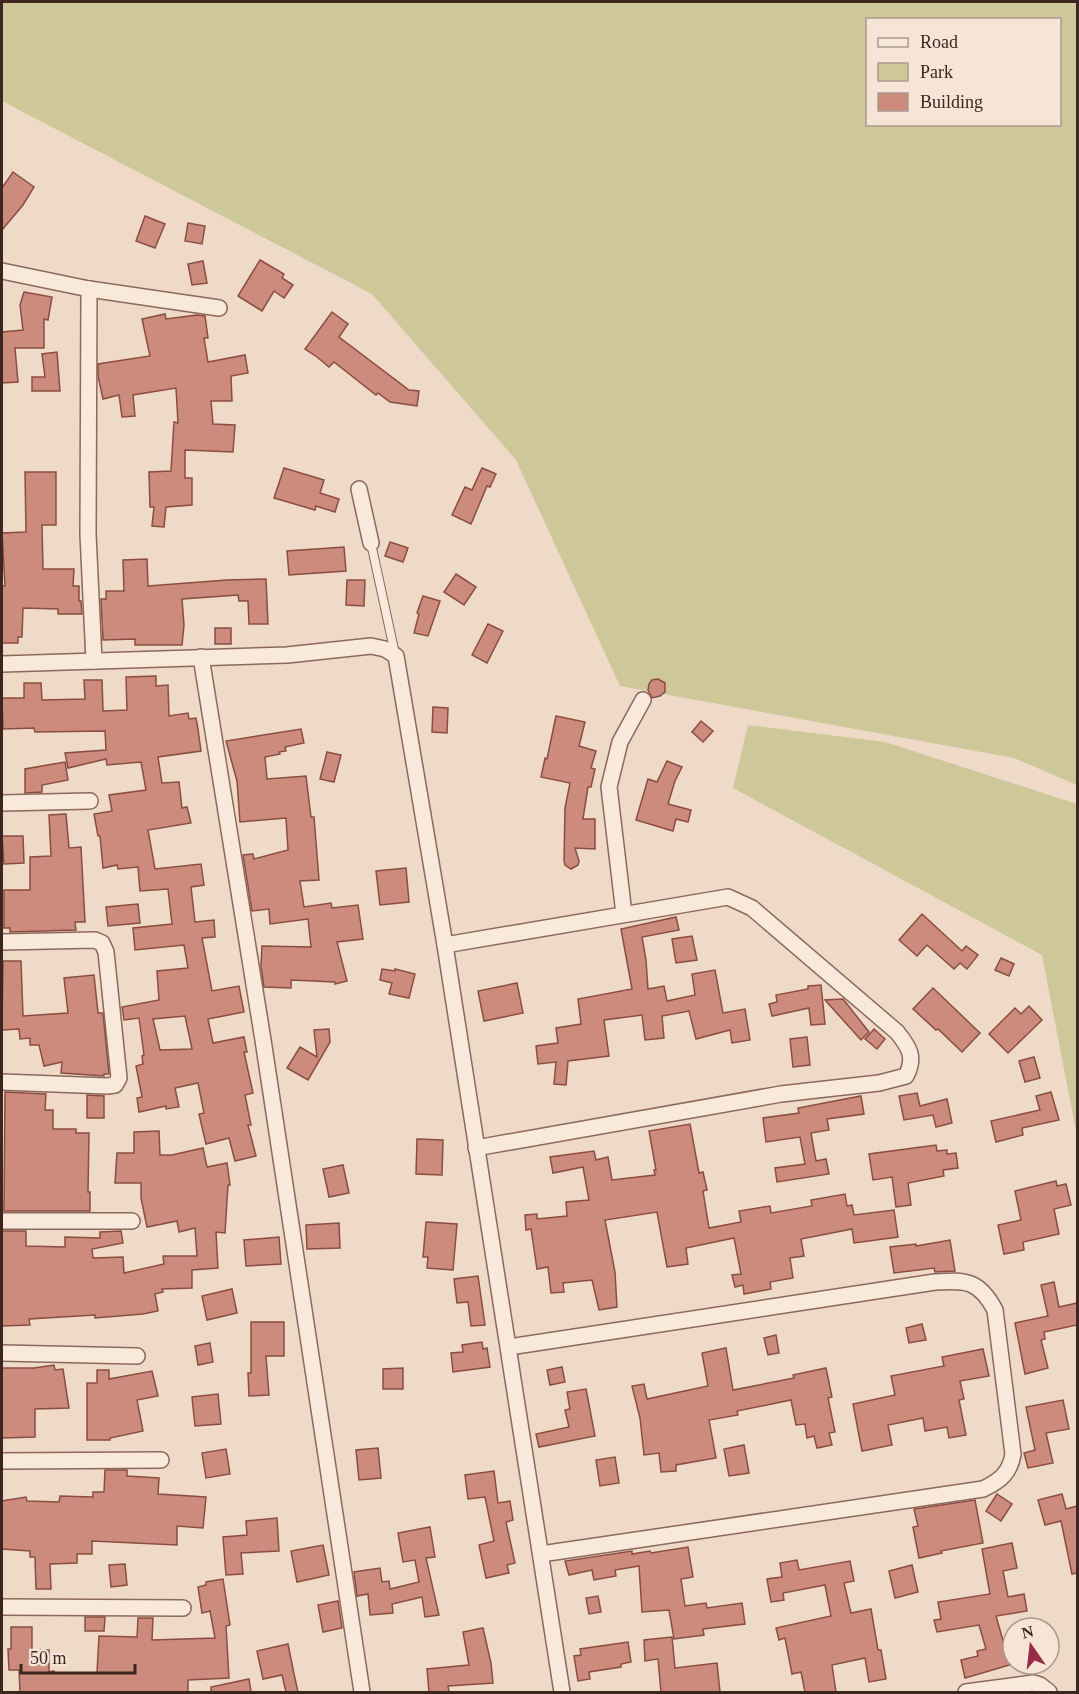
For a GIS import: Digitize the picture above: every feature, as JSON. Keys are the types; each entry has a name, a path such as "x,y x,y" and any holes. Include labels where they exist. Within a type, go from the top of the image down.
{"street":[{"path":"2,271 88,289 219,308"},
{"path":"88,289 88,534 94,661"},
{"path":"358,489 371,543"},
{"path":"2,664 287,655 371,646 386,650 396,656 445,945 562,1692"},
{"path":"201,657 263,1040 362,1692"},
{"path":"624,914 609,787 620,742 643,700"},
{"path":"2,803 90,801"},
{"path":"445,945 728,897 752,908 897,1032 909,1047 912,1058 906,1076 879,1083 780,1094 476,1148"},
{"path":"2,942 95,940 102,944 106,952 119,1078 115,1085 107,1086 2,1082"},
{"path":"2,1221 132,1221"},
{"path":"509,1347 934,1282 962,1280 976,1285 987,1296 995,1310 1013,1454 1011,1466 1005,1475 994,1484 983,1489 541,1554"},
{"path":"2,1353 137,1356"},
{"path":"2,1461 160,1461"},
{"path":"2,1607 183,1608"},
{"path":"966,1692 1033,1683 1049,1692"}],"lane":[{"path":"371,543 396,656"}],"green space":[{"path":"2,2 1077,2 1077,785 1014,758 620,686 516,460 372,294 2,101"},
{"path":"748,725 885,742 1077,804 1077,1136 1042,955 733,788"}],"building":[{"path":"13,172 34,187 23,205 2,230 2,188"},
{"path":"145,216 165,224 155,248 136,241"},
{"path":"188,223 205,226 202,244 185,241"},
{"path":"260,260 284,274 282,278 293,285 284,298 274,291 262,311 238,296"},
{"path":"203,261 207,283 192,285 188,264"},
{"path":"24,292 52,297 48,320 44,319 44,348 15,348 18,382 2,383 2,332 23,330 20,305"},
{"path":"332,312 348,324 339,337 409,390 419,391 417,406 390,402 378,393 376,395 334,362 329,367 305,349"},
{"path":"165,314 166,319 205,316 208,338 204,338 208,362 245,355 248,373 231,376 232,401 211,401 213,424 235,425 233,452 185,450 185,478 192,478 192,505 166,507 164,527 152,526 154,507 150,507 149,472 171,471 174,422 178,423 176,388 133,395 135,416 122,417 119,395 103,399 98,364 150,356 142,319"},
{"path":"57,352 60,391 32,391 32,377 45,377 42,354"},
{"path":"284,468 324,480 320,493 339,499 335,512 316,506 315,510 274,498"},
{"path":"482,468 496,474 490,487 487,486 471,524 452,515 465,487 472,490"},
{"path":"25,472 56,472 56,525 42,525 43,569 74,569 73,586 79,586 82,614 58,614 58,609 23,608 22,637 18,637 18,643 2,643 2,586 5,586 2,533 26,532"},
{"path":"390,542 408,548 403,562 385,556"},
{"path":"344,547 346,571 289,575 287,551"},
{"path":"147,559 148,586 266,579 268,624 249,624 248,601 239,601 238,595 182,599 184,625 182,645 135,645 135,639 103,640 101,599 106,599 106,591 124,591 123,560"},
{"path":"456,574 476,587 464,605 444,592"},
{"path":"347,580 365,580 364,606 346,605"},
{"path":"423,596 440,601 428,636 414,633 419,614 417,613"},
{"path":"488,624 503,631 487,663 472,655"},
{"path":"215,628 231,628 231,644 215,644"},
{"path":"156,676 156,686 168,685 169,716 188,713 189,719 196,718 201,751 158,757 162,783 179,782 182,808 187,807 191,823 148,830 155,869 201,864 204,885 191,887 195,922 214,920 215,937 202,938 212,991 239,986 244,1012 208,1019 213,1043 244,1037 247,1052 244,1052 253,1093 245,1095 251,1125 248,1125 256,1156 235,1161 229,1138 206,1144 199,1114 204,1113 198,1083 175,1088 179,1107 166,1109 166,1106 139,1112 137,1098 142,1097 136,1066 143,1064 142,1056 144,1055 139,1018 124,1020 122,1007 159,1000 157,971 188,968 184,945 135,950 133,928 172,924 168,889 140,891 138,867 118,869 117,865 103,868 100,836 98,836 94,814 112,811 109,795 146,790 141,762 107,765 106,759 68,768 65,753 106,750 105,731 35,732 34,728 3,729 2,698 24,698 24,683 41,683 42,700 85,699 84,680 102,680 103,711 127,710 126,677","holes":["185,1016 192,1049 160,1050 153,1019"]},
{"path":"658,679 665,683 665,692 652,698 648,690 649,684 652,680"},
{"path":"433,707 448,708 447,733 432,732"},
{"path":"556,716 585,722 579,746 596,751 591,768 595,769 591,787 588,787 583,819 595,819 595,849 575,848 579,861 578,865 571,869 565,865 564,861 565,808 570,783 541,777"},
{"path":"701,721 713,731 703,742 692,732"},
{"path":"301,729 304,743 285,747 286,751 279,752 280,754 265,757 267,779 306,776 311,817 314,817 319,880 300,881 304,907 331,903 332,908 358,905 363,939 337,942 347,981 335,984 335,982 291,980 291,988 264,987 261,966 262,946 311,947 308,919 270,924 269,909 252,911 243,855 253,854 254,859 288,850 286,818 240,822 237,781 226,741"},
{"path":"327,752 341,755 334,782 320,779"},
{"path":"667,761 682,767 668,804 691,810 688,822 676,819 673,831 636,820 648,779 657,782"},
{"path":"65,762 68,780 42,785 42,792 25,793 25,769"},
{"path":"66,814 69,848 81,847 85,922 75,922 76,930 10,932 10,928 4,928 4,890 30,890 30,857 51,856 49,815"},
{"path":"2,836 23,836 24,863 4,864"},
{"path":"406,868 409,902 380,905 376,871"},
{"path":"138,904 140,923 108,926 106,907"},
{"path":"922,914 962,951 966,946 978,955 967,969 960,963 954,969 927,945 917,956 899,940"},
{"path":"676,917 679,930 642,937 648,989 664,986 667,1001 695,995 692,974 715,970 723,1013 745,1009 750,1040 732,1043 730,1030 696,1039 689,1011 662,1016 664,1038 645,1040 642,1015 604,1020 609,1056 568,1061 566,1085 554,1084 556,1062 538,1064 536,1046 558,1043 556,1028 581,1024 578,999 632,989 621,929"},
{"path":"692,936 697,960 676,963 672,939"},
{"path":"1001,958 1014,964 1009,976 995,970"},
{"path":"3,961 21,961 23,1016 68,1013 64,978 94,975 98,1013 103,1013 109,1074 104,1074 104,1076 61,1073 62,1062 44,1066 39,1045 30,1045 30,1038 20,1039 19,1029 2,1030"},
{"path":"382,969 395,971 395,969 415,974 409,998 389,994 392,983 380,980"},
{"path":"517,983 523,1013 484,1021 478,991"},
{"path":"821,985 825,1024 811,1025 809,1008 772,1016 769,1004 777,1002 776,995 808,989 808,986"},
{"path":"933,988 980,1033 962,1052 913,1009"},
{"path":"843,999 869,1032 861,1040 825,1000"},
{"path":"1029,1006 1042,1020 1008,1053 989,1034 1015,1008 1021,1014"},
{"path":"329,1029 330,1042 308,1080 287,1068 300,1047 317,1057 314,1030"},
{"path":"874,1029 885,1039 877,1049 865,1039"},
{"path":"807,1037 810,1065 793,1067 790,1039"},
{"path":"1034,1057 1040,1078 1025,1082 1019,1061"},
{"path":"5,1092 46,1094 45,1110 53,1110 53,1129 76,1129 76,1133 89,1133 90,1211 4,1211"},
{"path":"1051,1092 1059,1120 1022,1128 1023,1135 996,1142 991,1121 1040,1110 1036,1096"},
{"path":"917,1093 920,1106 947,1099 952,1123 936,1127 933,1115 904,1120 899,1096"},
{"path":"87,1095 104,1096 104,1118 87,1118"},
{"path":"861,1096 864,1114 827,1119 829,1130 811,1133 816,1161 826,1159 829,1174 777,1182 775,1168 805,1164 800,1137 766,1142 763,1118 799,1113 798,1108"},
{"path":"690,1124 699,1173 703,1172 707,1190 703,1191 709,1228 741,1222 739,1211 770,1206 771,1213 812,1206 811,1200 845,1194 847,1206 852,1205 854,1215 894,1210 898,1237 854,1243 852,1229 801,1239 804,1256 790,1258 793,1278 770,1282 771,1289 744,1294 743,1285 735,1287 732,1275 741,1274 734,1238 686,1248 688,1264 667,1267 657,1212 605,1220 615,1272 617,1307 599,1310 592,1280 563,1283 564,1292 551,1293 548,1267 537,1269 531,1229 526,1230 525,1215 537,1214 537,1219 567,1216 566,1202 589,1200 583,1167 553,1173 550,1157 594,1151 596,1160 608,1157 612,1180 655,1175 649,1131"},
{"path":"159,1131 160,1155 172,1155 203,1148 207,1167 227,1163 230,1185 228,1185 225,1233 216,1232 218,1268 192,1270 192,1288 162,1289 163,1292 155,1294 158,1311 95,1318 95,1315 29,1319 30,1325 2,1326 2,1231 26,1231 26,1246 65,1247 65,1237 100,1238 100,1232 121,1231 123,1243 92,1249 93,1258 123,1257 124,1273 164,1264 163,1256 197,1256 195,1228 179,1232 177,1221 147,1227 141,1198 141,1183 115,1183 117,1153 134,1153 134,1132"},
{"path":"417,1139 443,1140 442,1175 416,1174"},
{"path":"936,1145 937,1151 947,1150 947,1154 956,1153 958,1168 943,1170 944,1176 908,1183 911,1205 896,1207 892,1177 873,1180 869,1154"},
{"path":"343,1165 349,1193 329,1197 323,1169"},
{"path":"1056,1181 1057,1186 1066,1184 1071,1205 1054,1209 1059,1234 1023,1242 1024,1250 1004,1254 998,1225 1021,1220 1015,1191"},
{"path":"426,1222 457,1224 453,1270 427,1268 428,1257 423,1257"},
{"path":"339,1223 340,1248 307,1249 306,1225"},
{"path":"279,1237 281,1264 246,1266 244,1240"},
{"path":"950,1240 955,1271 935,1272 934,1268 894,1273 890,1247 916,1244 916,1246"},
{"path":"478,1276 485,1325 471,1326 468,1302 457,1303 454,1279"},
{"path":"1054,1282 1059,1307 1077,1303 1077,1325 1044,1332 1045,1339 1041,1340 1048,1368 1025,1374 1015,1323 1048,1316 1041,1285"},
{"path":"232,1289 237,1313 207,1320 202,1296"},
{"path":"251,1322 284,1322 284,1356 266,1356 269,1395 249,1396"},
{"path":"922,1324 926,1340 909,1343 906,1328"},
{"path":"776,1335 779,1353 768,1355 764,1338"},
{"path":"482,1342 483,1349 487,1348 490,1367 453,1372 451,1353 463,1352 462,1345"},
{"path":"210,1343 213,1362 198,1365 195,1346"},
{"path":"726,1348 733,1390 794,1378 793,1375 826,1368 832,1397 828,1398 835,1432 829,1433 832,1445 817,1448 814,1436 807,1438 805,1424 796,1425 791,1400 737,1411 738,1415 709,1420 716,1458 676,1465 676,1471 661,1472 659,1453 644,1455 640,1418 632,1386 644,1384 647,1399 708,1386 702,1353"},
{"path":"983,1349 989,1376 960,1381 964,1399 959,1400 966,1435 949,1438 947,1427 925,1431 923,1418 888,1425 892,1445 862,1451 853,1404 895,1395 891,1376 944,1366 942,1357"},
{"path":"54,1365 55,1370 63,1369 69,1408 35,1409 35,1437 2,1438 2,1368 34,1368"},
{"path":"562,1367 565,1382 550,1385 547,1370"},
{"path":"403,1368 403,1389 383,1389 383,1369"},
{"path":"97,1370 109,1370 109,1379 152,1371 158,1396 137,1400 143,1431 110,1438 110,1440 87,1440 87,1383 97,1383"},
{"path":"586,1389 595,1436 539,1447 536,1434 569,1427 565,1410 570,1409 567,1392"},
{"path":"218,1394 221,1424 195,1426 192,1397"},
{"path":"1063,1400 1069,1429 1046,1433 1053,1463 1028,1468 1024,1453 1035,1450 1026,1407"},
{"path":"744,1445 749,1473 729,1476 724,1449"},
{"path":"378,1448 381,1478 359,1480 356,1450"},
{"path":"226,1449 230,1474 206,1478 202,1453"},
{"path":"615,1457 619,1483 600,1486 596,1460"},
{"path":"105,1470 127,1470 127,1476 159,1478 158,1494 206,1497 203,1528 177,1526 177,1545 92,1541 92,1554 77,1554 77,1563 50,1564 51,1589 36,1589 35,1557 30,1557 30,1551 2,1549 2,1501 26,1497 27,1501 59,1502 60,1496 93,1497 93,1492 104,1492"},
{"path":"494,1471 498,1503 510,1501 513,1520 506,1522 515,1563 507,1565 509,1573 486,1578 479,1545 494,1541 485,1497 468,1499 465,1475"},
{"path":"997,1494 1012,1504 1001,1521 986,1511"},
{"path":"1062,1494 1066,1509 1077,1506 1077,1573 1072,1574 1061,1521 1045,1525 1038,1500"},
{"path":"975,1500 983,1543 919,1558 913,1527 918,1526 914,1509"},
{"path":"277,1518 279,1551 241,1553 243,1574 226,1575 223,1537 247,1535 246,1521"},
{"path":"430,1527 435,1557 426,1558 439,1615 425,1617 422,1597 392,1604 393,1613 370,1615 368,1594 357,1596 354,1572 380,1568 382,1582 389,1581 390,1589 419,1582 415,1560 403,1562 398,1533"},
{"path":"1012,1543 1017,1568 1003,1571 1008,1597 1024,1594 1027,1611 996,1616 1001,1634 1001,1668 965,1678 961,1660 978,1656 977,1651 986,1649 979,1625 937,1632 934,1620 941,1619 938,1602 990,1594 982,1549"},
{"path":"323,1545 329,1575 297,1582 291,1551"},
{"path":"688,1547 693,1577 681,1579 685,1606 706,1603 707,1608 742,1603 745,1624 703,1629 704,1635 674,1639 669,1610 642,1612 639,1566 615,1570 616,1576 594,1580 592,1570 569,1575 565,1561 632,1551 632,1554 650,1551 651,1553"},
{"path":"797,1560 799,1570 850,1561 854,1581 844,1583 851,1613 871,1609 886,1679 869,1682 865,1658 832,1665 836,1692 805,1692 801,1672 792,1674 785,1638 779,1640 776,1628 831,1616 825,1585 783,1593 784,1600 771,1602 767,1579 782,1577 780,1563"},
{"path":"125,1564 127,1585 111,1587 109,1565"},
{"path":"912,1565 918,1592 895,1598 889,1571"},
{"path":"223,1579 230,1625 226,1626 229,1678 188,1680 188,1692 20,1692 19,1670 9,1670 8,1649 11,1649 11,1627 32,1627 32,1650 49,1650 49,1672 54,1671 54,1673 97,1673 99,1636 137,1637 138,1618 153,1618 152,1640 215,1638 210,1611 202,1613 198,1587 206,1585 206,1582"},
{"path":"598,1596 601,1612 589,1614 586,1598"},
{"path":"338,1601 342,1628 323,1632 318,1605"},
{"path":"85,1617 105,1617 104,1631 85,1631"},
{"path":"483,1628 493,1683 448,1686 449,1692 429,1692 427,1669 469,1665 463,1632"},
{"path":"672,1637 675,1668 717,1663 720,1692 661,1692 658,1659 645,1661 644,1640"},
{"path":"628,1642 631,1662 621,1664 621,1667 589,1672 590,1679 578,1681 574,1656 581,1655 580,1649"},
{"path":"288,1644 298,1692 286,1692 282,1675 263,1679 257,1651"},
{"path":"249,1679 251,1692 211,1692 211,1687"}]}
